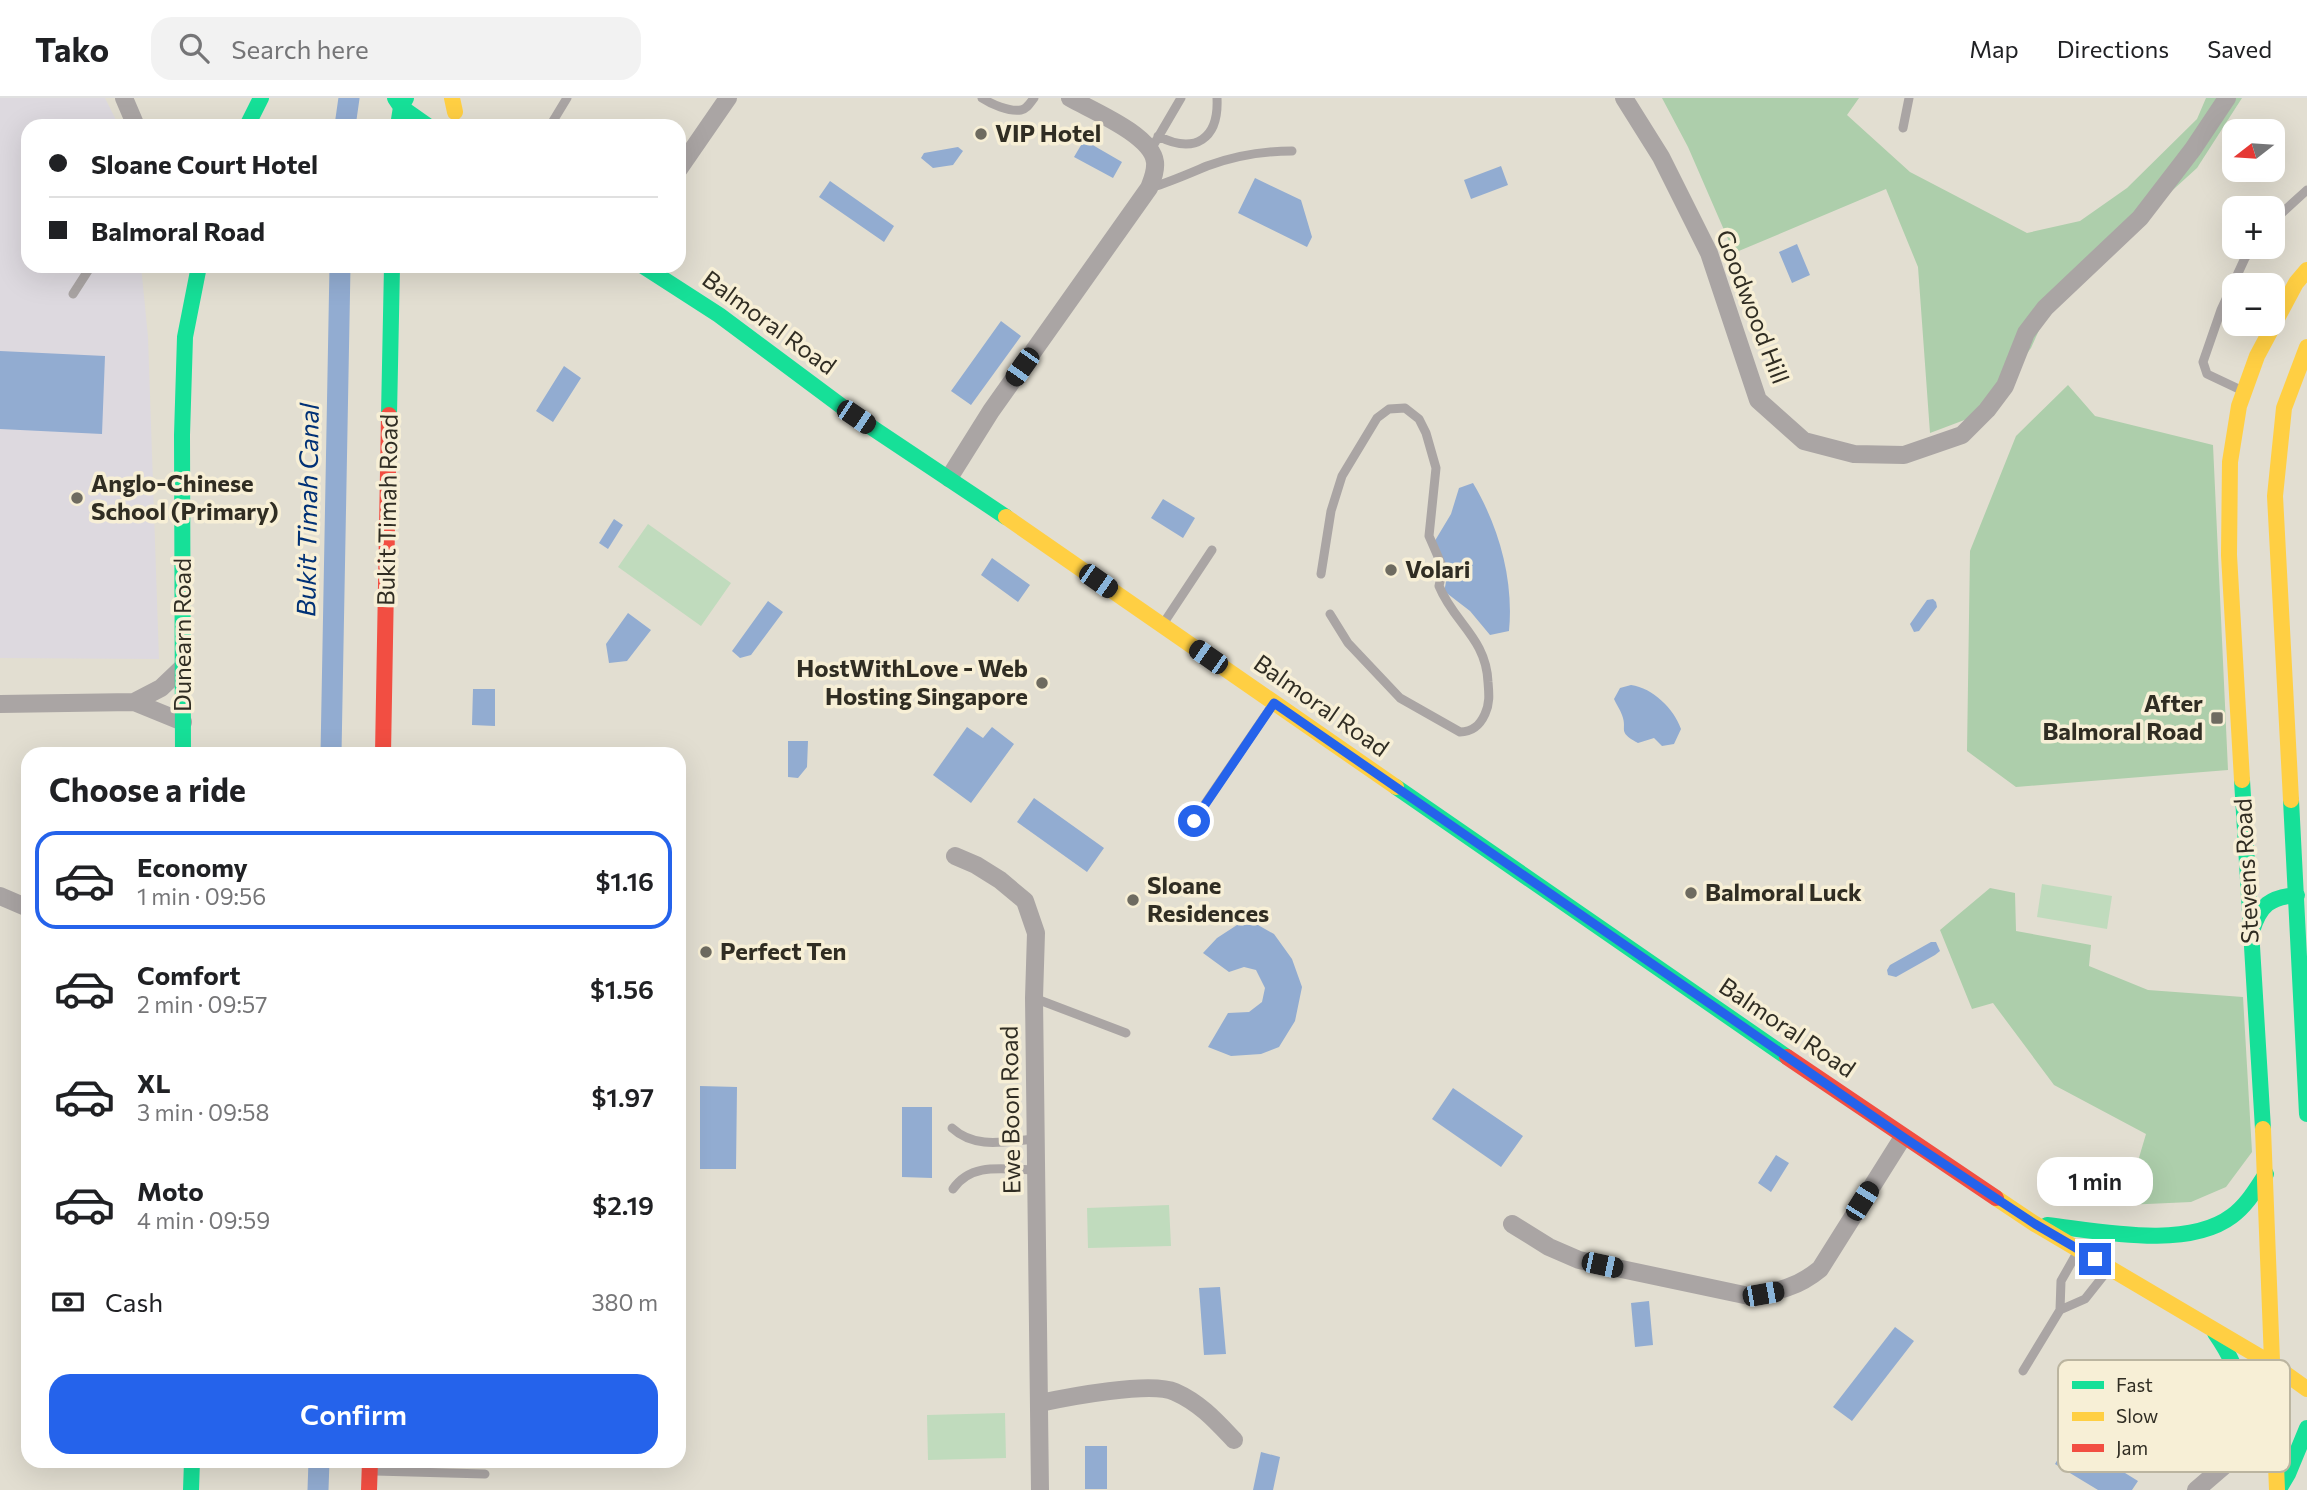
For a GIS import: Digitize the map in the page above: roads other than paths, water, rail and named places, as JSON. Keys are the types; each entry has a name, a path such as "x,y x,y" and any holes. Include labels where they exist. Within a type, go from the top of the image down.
{"main road":[{"path":"250,119 261,98"},
{"path":"441,98 454,105 465,119"},
{"path":"399,119 401,101"},
{"path":"401,101 420,119"},
{"name":"Stevens Road","path":"2272,1360 2266,1174 2229,555 2230,462 2239,406 2258,356 2296,283 2307,270"},
{"name":"Dunearn Road","path":"183,747 182,435 185,337 198,273"},
{"name":"Bukit Timah Road","path":"383,747 392,273"},
{"name":"Balmoral Road","path":"654,273 719,315 856,417 949,478 1903,1137 2035,1224 2265,1360"},
{"name":"Stevens Road","path":"2307,347 2284,408 2275,496 2285,714 2302,895 2307,1114"},
{"path":"2251,936 2255,919 2267,900 2275,896 2302,895"},
{"path":"2035,1224 2146,1236 2201,1230 2228,1219 2249,1200 2266,1174"},
{"path":"2211,1327 2233,1360"},
{"name":"Balmoral Road","path":"2290,1377 2307,1389"},
{"path":"2290,1469 2307,1428"},
{"path":"191,1490 192,1468"},
{"path":"369,1490 370,1468"},
{"name":"Stevens Road","path":"2277,1472 2278,1490"},
{"path":"2278,1490 2289,1472"}],"street":[{"path":"124,98 133,119"},
{"path":"686,159 728,98"},
{"path":"949,478 991,411 1149,188 1155,172 1154,143 1070,98"},
{"name":"Goodwood Hill","path":"1624,98 1661,157 1709,253 1758,400 1804,441 1854,454 1904,455 1962,435 1987,410 2005,386 2026,333 2045,308 2140,218 2193,149 2227,98"},
{"path":"134,702 161,688 183,667"},
{"path":"0,704 134,702 183,722"},
{"name":"Ewe Boon Road","path":"955,856 1000,880 1025,901 1036,933 1034,998 1040,1490"},
{"path":"0,896 21,905"},
{"path":"1512,1224 1549,1247 1579,1260 1749,1296 1777,1291 1803,1282 1820,1269 1903,1137"},
{"path":"1040,1403 1094,1392 1172,1390 1202,1407 1234,1440"},
{"path":"2196,1490 2217,1472"}],"lane":[{"path":"554,119 567,98"},
{"path":"982,98 1008,109 1021,110 1028,107 1034,98"},
{"path":"1154,143 1181,98"},
{"path":"1154,143 1186,146 1201,141 1211,131 1217,117 1217,98"},
{"path":"1903,128 1909,98"},
{"path":"1149,188 1241,156 1270,151 1293,151"},
{"path":"2285,210 2307,190"},
{"path":"2244,391 2221,383 2207,374 2203,362 2221,310 2245,259"},
{"path":"74,294 87,273"},
{"path":"1321,574 1331,511 1342,476 1377,418 1389,409 1405,408 1419,419 1436,468 1429,536 1443,568 1439,586 1480,648 1488,666 1490,697 1481,724 1468,732 1461,732 1400,698 1349,643 1330,614"},
{"path":"1162,626 1212,550"},
{"path":"1194,821 1274,703"},
{"path":"1034,998 1126,1032"},
{"path":"953,1128 962,1137 974,1142 1036,1139"},
{"path":"953,1189 960,1179 971,1171 1036,1170"},
{"path":"2023,1371 2060,1310 2061,1281 2080,1249"},
{"path":"2060,1310 2085,1299 2110,1268"},
{"path":"399,1468 485,1474"}],"water":[{"path":"1084,140 1122,162 1113,178 1074,157"},
{"path":"958,147 963,151 953,165 933,168 921,158 924,153"},
{"path":"1501,166 1508,185 1471,199 1464,180"},
{"path":"1255,178 1301,200 1312,237 1307,247 1238,213"},
{"path":"830,181 894,226 884,242 819,197"},
{"path":"1797,244 1810,275 1792,283 1779,252"},
{"path":"1001,321 1021,336 971,405 951,391"},
{"path":"0,351 105,356 102,434 0,429"},
{"path":"564,366 581,378 553,422 536,411"},
{"path":"1473,483 1497,536 1507,573 1509,631 1490,635 1470,611 1444,591 1446,572 1433,544 1451,514 1459,488"},
{"path":"1163,499 1195,518 1183,538 1151,518"},
{"path":"614,519 623,525 608,549 599,543"},
{"path":"992,558 1030,585 1018,602 981,575"},
{"path":"1933,599 1937,607 1919,631 1914,632 1910,624 1927,600"},
{"path":"768,601 783,612 751,655 740,658 732,651"},
{"path":"628,613 651,630 627,661 609,663 606,644"},
{"path":"1631,685 1655,695 1673,714 1681,729 1674,744 1662,746 1654,738 1638,743 1625,733 1624,720 1614,699 1620,688"},
{"path":"473,689 495,689 495,726 472,725"},
{"path":"967,727 983,738 992,727 1014,744 971,803 933,775"},
{"path":"788,741 808,741 807,767 798,778 788,777"},
{"path":"1034,798 1104,848 1087,872 1017,822"},
{"path":"1237,925 1258,925 1274,934 1292,959 1302,987 1295,1021 1279,1047 1261,1054 1231,1056 1208,1047 1228,1013 1249,1012 1262,1002 1265,988 1256,970 1244,967 1229,972 1203,953 1217,938"},
{"path":"1931,942 1936,942 1940,951 1935,955 1896,977 1888,975 1890,965"},
{"path":"700,1086 737,1087 736,1169 700,1169"},
{"path":"1453,1088 1523,1136 1501,1167 1432,1119"},
{"path":"902,1107 932,1107 932,1178 902,1177"},
{"path":"1776,1155 1789,1163 1771,1192 1758,1183"},
{"path":"1220,1287 1226,1354 1204,1355 1199,1288"},
{"path":"1649,1301 1653,1345 1635,1347 1631,1303"},
{"path":"1895,1327 1914,1341 1852,1421 1833,1407"},
{"path":"1085,1446 1107,1446 1107,1489 1085,1489"},
{"path":"1261,1452 1280,1457 1273,1490 1253,1490"},
{"path":"2068,1472 2123,1472 2138,1481 2132,1490 2098,1490"}],"waterway":[{"name":"Bukit Timah Canal","path":"346,119 349,98"},
{"name":"Bukit Timah Canal","path":"331,747 340,273"},
{"name":"Bukit Timah Canal","path":"318,1490 319,1468"}],"place":[{"name":"VIP Hotel","path":"981,134"},
{"name":"Anglo-Chinese School (Primary)","path":"77,498"},
{"name":"Volari","path":"1391,570"},
{"name":"HostWithLove - Web Hosting Singapore","path":"1042,683"},
{"name":"After Balmoral Road","path":"2217,718"},
{"name":"Balmoral Luck","path":"1691,893"},
{"name":"Sloane Residences","path":"1133,900"},
{"name":"Perfect Ten","path":"706,952"}]}
